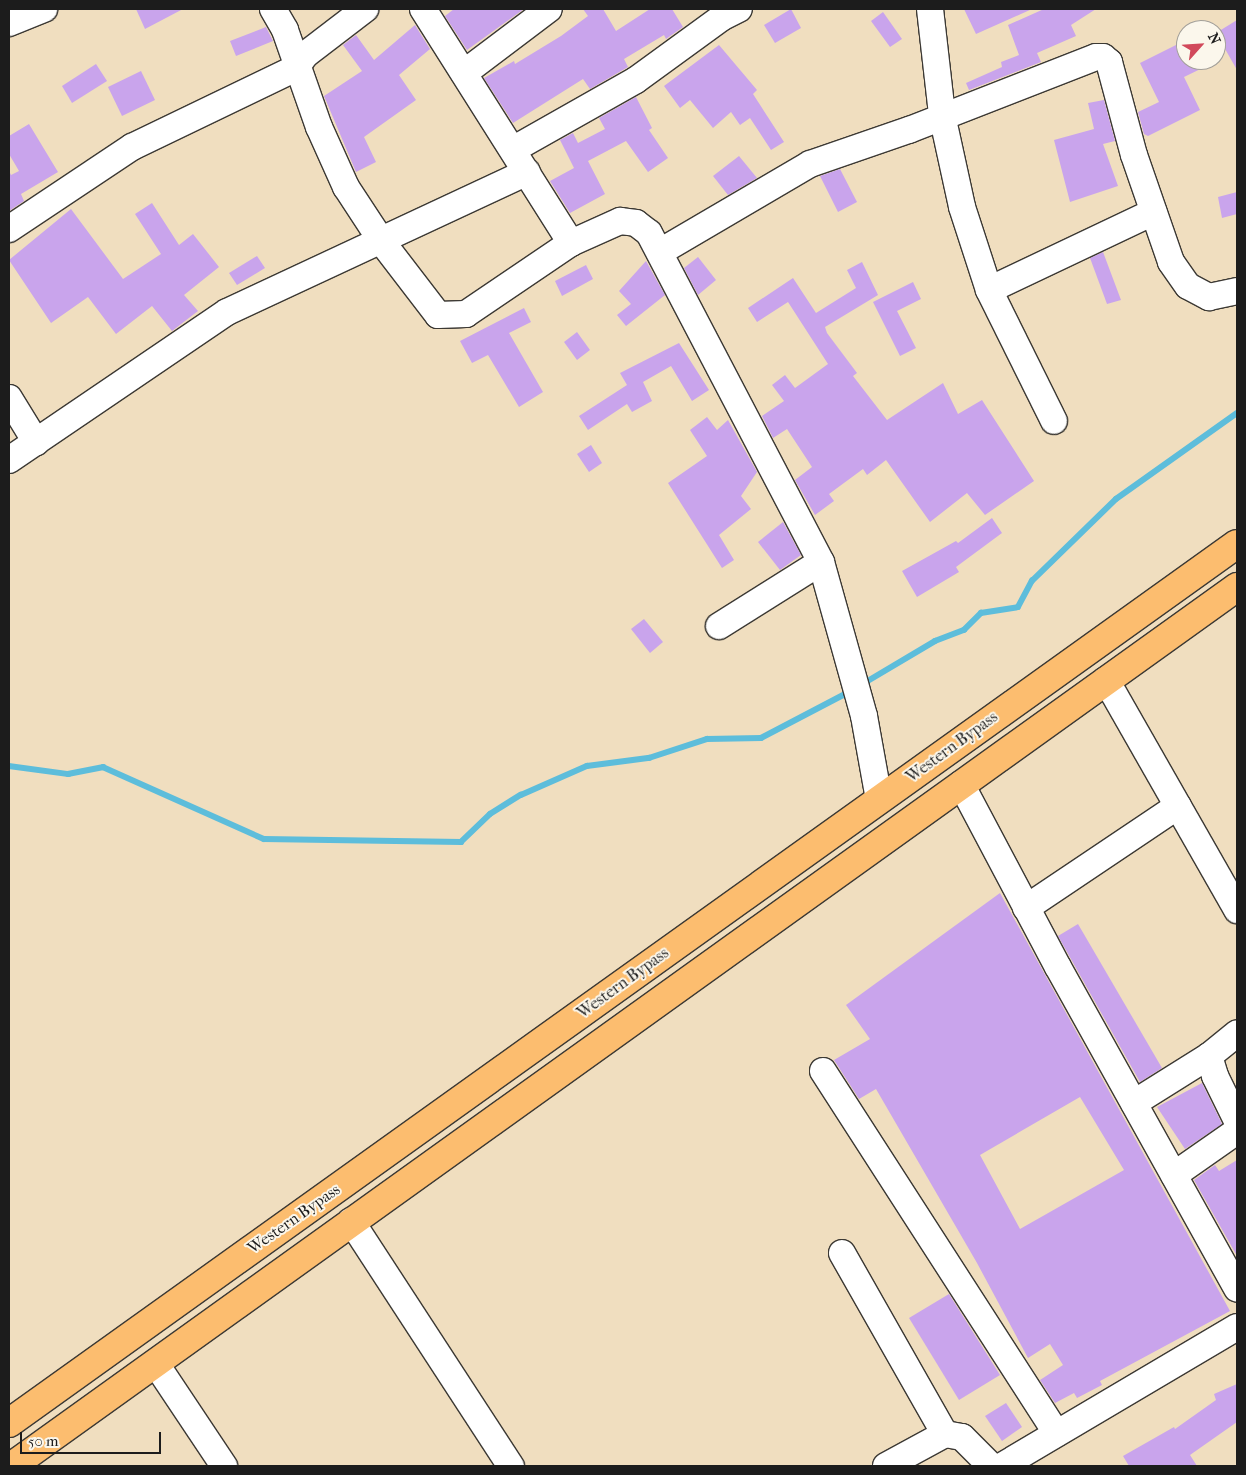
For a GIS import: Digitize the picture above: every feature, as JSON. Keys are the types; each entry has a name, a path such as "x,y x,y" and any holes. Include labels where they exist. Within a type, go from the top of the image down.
{"main road":[{"name":"Western Bypass","path":"9,1423 1237,544"},
{"path":"12,1466 1237,587"}],"street":[{"path":"9,23 44,9"},
{"path":"273,9 285,30 296,68 346,187 425,302 438,315 450,317 466,314 571,243 620,221 636,223 649,233 821,562 844,650 864,716 879,799"},
{"path":"9,229 132,147 296,68 305,55 365,9"},
{"path":"423,9 514,149 571,243"},
{"path":"464,73 549,9"},
{"path":"930,9 942,115 962,206 989,290 1054,421"},
{"path":"514,149 636,80 726,12"},
{"path":"660,252 810,164 909,130 942,115 1096,56 1103,57 1109,62 1134,155 1171,262 1188,286 1210,297 1237,291"},
{"path":"9,460 227,312 382,242 527,172"},
{"path":"989,290 1153,212"},
{"path":"9,398 36,442"},
{"path":"719,626 821,562"},
{"path":"1106,680 1237,910"},
{"path":"961,784 1026,908 1237,1288"},
{"path":"1026,908 1178,806"},
{"path":"1134,1103 1209,1056 1237,1033"},
{"path":"1209,1056 1214,1076 1237,1121"},
{"path":"823,1071 1056,1433"},
{"path":"1174,1175 1237,1131"},
{"path":"351,1221 511,1466"},
{"path":"842,1253 945,1434"},
{"path":"1002,1466 1237,1327"},
{"path":"156,1364 224,1466"},
{"path":"886,1466 945,1434 962,1437 991,1466"}],"building":[{"path":"136,9 183,9 145,29"},
{"path":"454,9 524,9 467,50 445,16"},
{"path":"583,9 603,9 616,31 650,9 672,9 683,27 666,39 664,35 624,59 628,67 590,89 583,79 513,123 484,78 514,61 515,64 561,36 588,16"},
{"path":"791,9 801,28 775,43 764,25"},
{"path":"964,9 1032,9 976,34"},
{"path":"1044,9 1096,9 1071,25 1076,36 1037,53 1041,62 969,90 966,83 1002,67 1001,62 1019,55 1008,25"},
{"path":"883,12 902,39 890,47 871,21"},
{"path":"1237,20 1237,70 1226,51 1226,27"},
{"path":"415,25 430,49 399,75 416,100 364,137 376,162 356,172 324,96 362,71 343,45 356,35 374,60"},
{"path":"266,27 273,41 236,56 230,41"},
{"path":"719,45 757,90 753,94 784,142 771,150 750,118 740,125 731,112 713,128 690,100 680,108 664,86"},
{"path":"1176,45 1176,70 1198,70 1184,77 1200,110 1148,136 1144,134 1138,112 1159,102 1140,63"},
{"path":"96,64 107,81 72,103 62,86"},
{"path":"141,71 155,100 122,116 108,87"},
{"path":"636,97 652,128 649,130 668,158 648,172 626,141 588,161 605,194 570,213 550,181 574,168 560,140 573,133 578,143 605,129 599,118"},
{"path":"1104,100 1115,141 1103,144 1118,186 1070,202 1054,140 1094,129 1088,103"},
{"path":"29,124 58,172 21,194 24,201 9,211 9,171 11,175 19,171 9,154 9,136"},
{"path":"739,156 757,178 728,195 713,176"},
{"path":"840,169 857,202 838,212 820,176"},
{"path":"1237,192 1237,214 1222,218 1218,197"},
{"path":"152,203 179,245 193,234 219,267 184,295 198,311 172,331 152,306 116,334 88,297 51,323 9,260 71,209 123,279 161,254 135,214"},
{"path":"1103,252 1121,300 1107,304 1090,258"},
{"path":"257,256 265,268 237,285 229,273"},
{"path":"698,257 716,280 698,295 684,268"},
{"path":"646,261 665,295 626,326 617,315 631,304 619,291"},
{"path":"862,262 878,295 825,327 827,333 857,373 853,376 887,420 943,383 958,414 982,400 1034,481 985,515 967,493 930,522 886,460 867,475 863,469 829,494 834,501 815,515 795,480 812,467 787,429 773,438 762,416 784,401 772,385 785,375 795,388 828,364 788,302 757,322 748,308 793,278 816,313 856,288 847,270"},
{"path":"586,265 593,279 562,296 555,281"},
{"path":"913,282 921,299 897,311 916,348 900,356 873,302"},
{"path":"524,308 531,322 509,333 543,392 519,407 488,355 472,363 460,341"},
{"path":"577,332 590,350 577,360 564,342"},
{"path":"679,343 709,390 692,401 671,366 643,382 652,401 632,412 627,404 588,430 579,416 627,385 620,373"},
{"path":"707,417 717,430 728,420 757,472 741,496 751,509 719,535 734,560 722,568 668,483 707,456 690,430"},
{"path":"591,445 602,463 589,472 577,454"},
{"path":"992,518 1002,533 956,567 959,572 917,597 902,571 956,541 958,543"},
{"path":"783,522 801,555 780,570 758,542"},
{"path":"644,619 663,642 650,653 631,629"},
{"path":"1000,893 1230,1311 1100,1381 1102,1385 1077,1398 1074,1393 1055,1403 1040,1380 1063,1365 1050,1344 1028,1358 977,1263 876,1089 859,1099 834,1060 870,1039 846,1005","holes":["1080,1097 1124,1170 1020,1229 980,1155"]},
{"path":"1078,924 1162,1068 1140,1082 1058,936"},
{"path":"1202,1083 1222,1124 1185,1149 1157,1107"},
{"path":"1237,1160 1237,1256 1194,1180 1215,1165 1219,1171"},
{"path":"949,1294 1000,1375 959,1400 909,1318"},
{"path":"1237,1384 1237,1422 1190,1455 1197,1466 1129,1466 1123,1456 1174,1427 1175,1429 1216,1400 1214,1394"},
{"path":"1006,1403 1022,1427 1002,1441 985,1416"}],"waterway":[{"path":"861,685 935,641 964,630 981,613 1018,607 1032,581 1116,499 1237,413"},
{"path":"9,766 68,774 103,767 264,839 461,842 490,814 521,795 587,766 649,758 707,739 761,738 851,691"}]}
